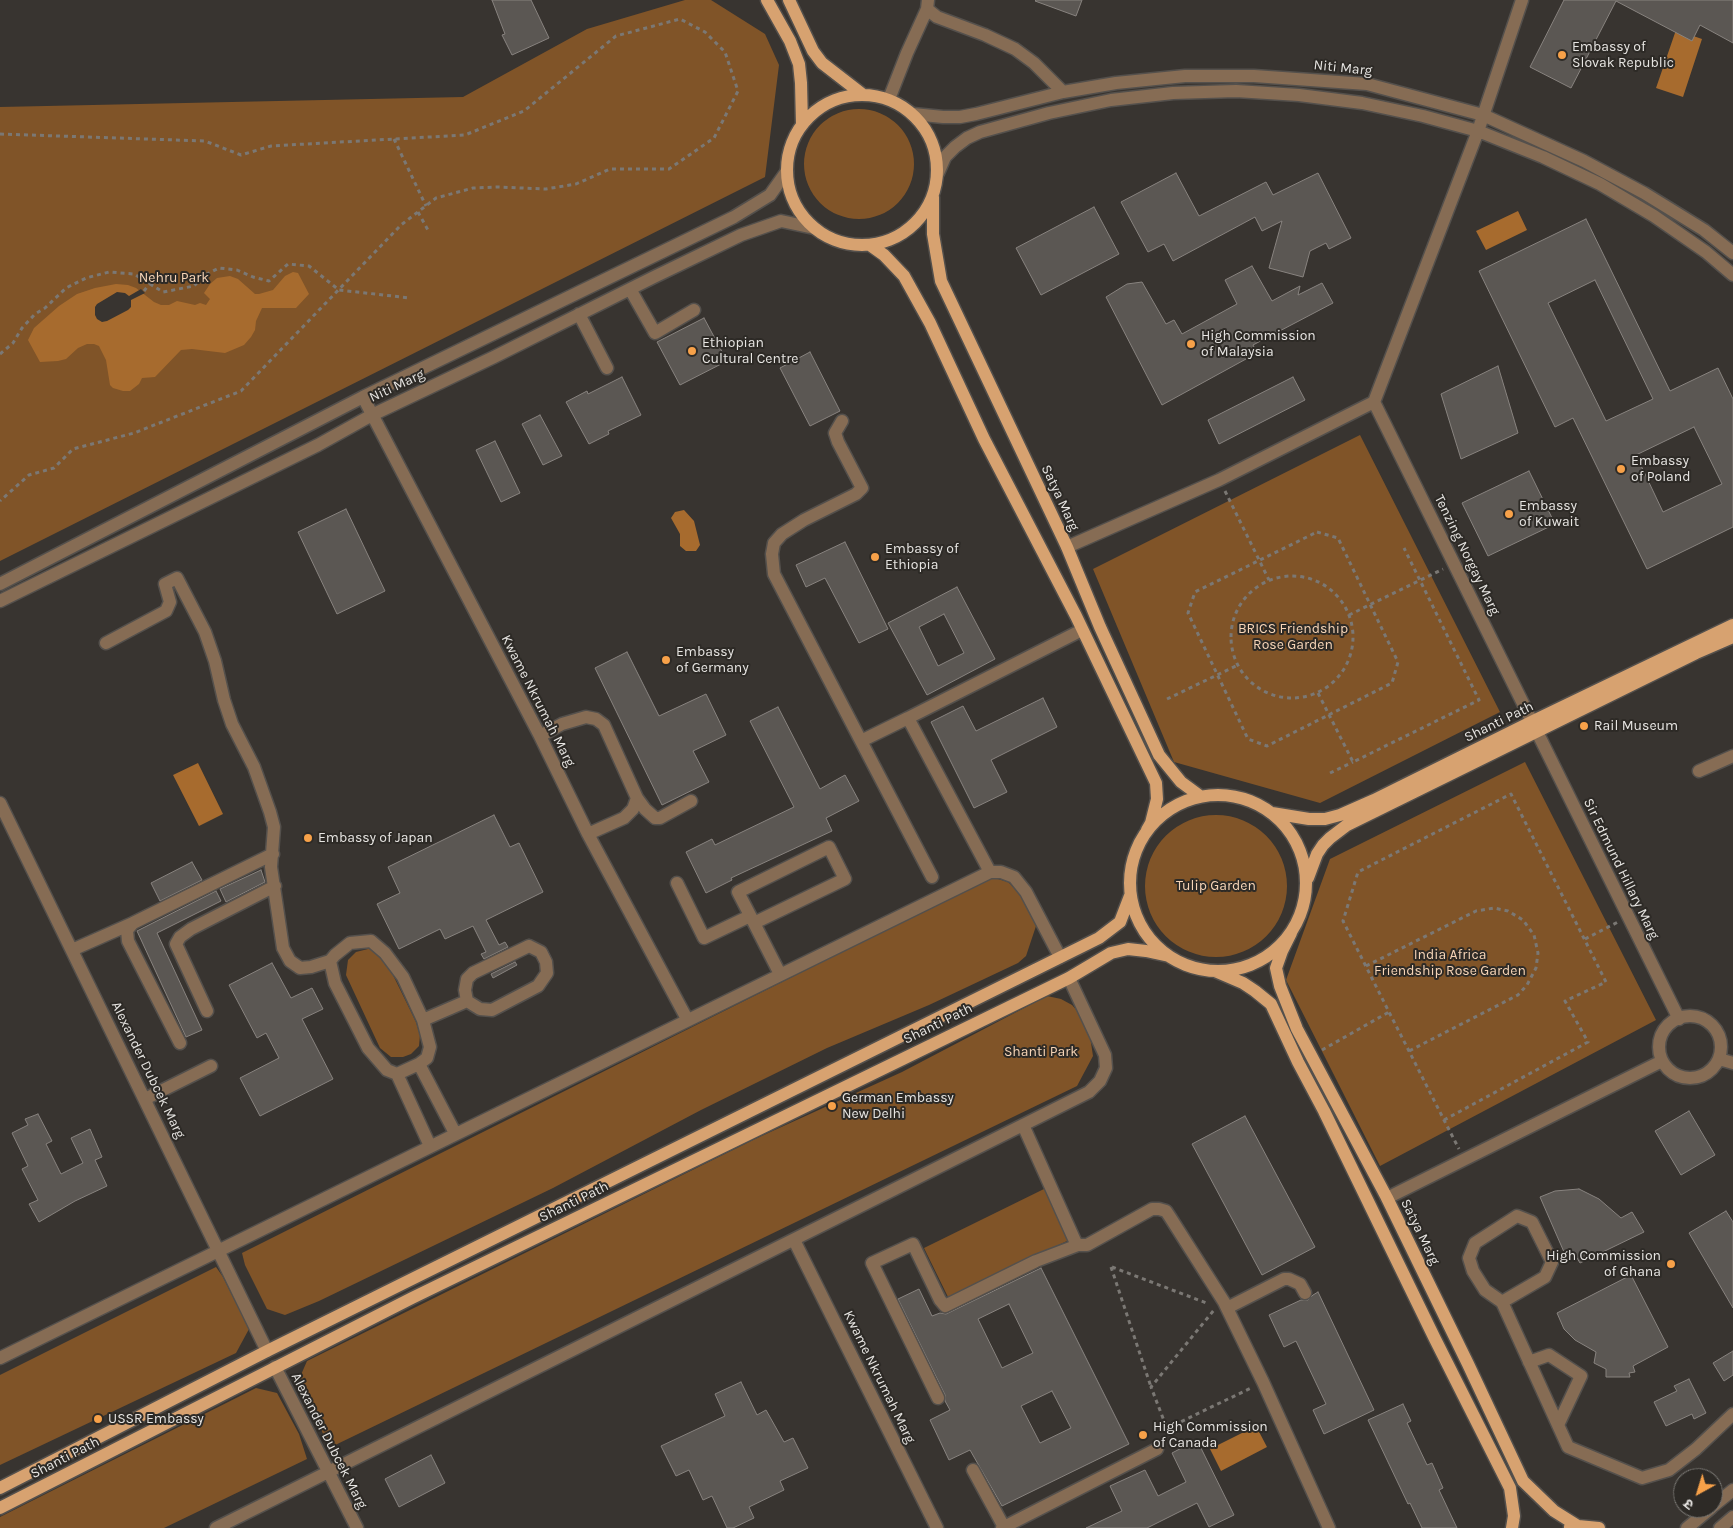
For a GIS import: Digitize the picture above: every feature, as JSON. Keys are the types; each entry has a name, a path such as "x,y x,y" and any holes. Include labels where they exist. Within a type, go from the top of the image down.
{"main road":[{"path":"767,0 790,41 799,64 802,124"},
{"path":"789,0 813,51 822,63 862,94"},
{"path":"848,95 876,95 889,99 913,114 924,126 937,156 938,173 936,185 933,197 924,213 913,226 892,239 870,245 850,244 831,238 814,228 805,218 792,196 786,171 789,151 796,132 802,124 822,105 848,95"},
{"name":"Satya Marg","path":"933,197 933,234 941,281 1067,547 1100,627 1159,755 1182,782 1200,796"},
{"path":"870,245 884,255 904,276 930,323 984,439 1082,630 1156,784 1157,800 1151,823 1147,830 1136,850 1130,873 1130,896 1135,914 1144,930 1155,945 1169,956 1183,964 1215,971 1244,968 1258,962 1282,945 1291,933 1303,909 1307,883 1306,869 1298,844 1286,827 1272,813 1252,802 1230,795 1200,796 1170,808 1147,830"},
{"name":"Shanti Path","path":"1307,883 1317,854 1330,838 1348,825 1535,726 1733,625"},
{"name":"Shanti Path","path":"1272,813 1310,819 1325,819 1340,815 1733,637"},
{"name":"Shanti Path","path":"0,1488 267,1351 1099,938 1120,922 1130,896"},
{"name":"Satya Marg","path":"1291,933 1276,968 1280,986 1297,1029 1386,1198 1523,1481 1572,1527"},
{"name":"Shanti Path","path":"0,1508 412,1298 1068,978 1111,953 1128,949 1169,956"},
{"path":"1215,971 1243,983 1271,1004 1434,1339 1510,1488 1514,1516 1512,1528"},
{"path":"1572,1527 1599,1528"}],"street":[{"path":"1067,547 1219,480 1374,402 1478,131 1522,0"},
{"path":"889,99 927,5 937,17 985,35 1015,49 1034,63 1063,92"},
{"name":"Niti Marg","path":"913,114 960,117 1063,92 1116,83 1185,76 1254,76 1367,84 1482,116 1584,161 1644,193 1704,230 1733,253"},
{"path":"938,173 945,157 955,146 980,132 1049,113 1111,100 1173,94 1236,92 1299,95 1362,103 1424,116 1478,131 1543,157 1600,184 1654,216 1706,252 1733,275"},
{"name":"Niti Marg","path":"0,584 363,397 734,217 770,195 786,171"},
{"name":"Niti Marg","path":"0,601 318,445 372,415 754,230 780,221 814,228"},
{"path":"630,289 655,333 694,310"},
{"path":"579,314 607,368"},
{"name":"Kwame Nkrumah Marg","path":"363,397 540,736 588,834 687,1019"},
{"name":"Tenzing Norgay Marg","path":"1374,402 1535,726"},
{"path":"842,421 835,433 862,488 856,494 804,520 782,534 774,543 772,554 774,574 932,877"},
{"path":"106,643 166,611 170,602 165,584 177,578 205,632 232,724 254,767 270,812 274,827 271,867 282,948 290,961 300,968 330,962 335,955 350,943 371,941 385,953 403,977 424,1020 430,1047 427,1058 419,1064 397,1074"},
{"path":"861,742 1082,630"},
{"path":"540,736 562,724 575,720 586,717 596,719 604,726 637,798 645,810 655,818 660,818 692,801"},
{"path":"908,718 990,872"},
{"name":"Sir Edmund Hillary Marg","path":"1535,726 1679,1018"},
{"path":"1699,771 1733,756"},
{"path":"588,834 624,818 633,809 637,798"},
{"name":"Alexander Dubcek Marg","path":"0,802 267,1351"},
{"path":"677,883 704,938 752,920 845,879 829,847 738,892 752,920 780,974"},
{"path":"72,950 133,923 273,854"},
{"path":"0,1358 687,1019 990,872 1001,872 1014,877 1026,892 1060,957"},
{"path":"207,1011 176,944 180,937 191,929 275,886"},
{"path":"133,923 127,930 128,941 180,1044"},
{"path":"529,946 542,952 546,962 547,973 538,986 492,1010 480,1009 467,1001 465,990 467,979 473,973 529,946"},
{"path":"330,962 335,983 368,1048 387,1070 397,1074 430,1146"},
{"path":"216,1528 1088,1092 1100,1081 1106,1068 1105,1055 1068,978"},
{"path":"424,1020 467,1001"},
{"path":"1679,1018 1699,1018 1708,1022 1716,1030 1720,1039 1719,1059 1714,1068 1706,1074 1691,1078 1676,1075 1662,1061 1659,1051 1660,1041 1670,1024 1679,1018"},
{"path":"1719,1059 1733,1063"},
{"path":"1386,1198 1463,1158 1662,1061"},
{"path":"419,1064 455,1133"},
{"path":"145,1099 211,1066"},
{"path":"1024,1125 1078,1245"},
{"path":"938,1398 872,1263 913,1244 940,1300 946,1306 1036,1262 1078,1245 1087,1245 1152,1209 1159,1208 1166,1211 1227,1308 1263,1382 1329,1528"},
{"path":"1502,1302 1545,1277 1552,1262 1532,1222 1517,1216 1474,1243 1469,1258 1472,1271 1485,1290 1502,1302 1568,1447 1642,1478 1669,1470 1696,1449 1733,1414"},
{"name":"Kwame Nkrumah Marg","path":"794,1240 937,1528"},
{"path":"1227,1308 1284,1279 1300,1284 1305,1294"},
{"path":"1529,1362 1549,1355 1581,1376 1558,1425"},
{"name":"Alexander Dubcek Marg","path":"276,1367 357,1528"},
{"path":"973,1470 1003,1528 1157,1449"},
{"path":"1723,1498 1733,1490"},
{"path":"1720,1528 1733,1516"},
{"path":"1688,1528 1699,1518"}],"path":[{"path":"0,134 205,141 240,156 271,146 465,135 524,111 616,36 680,19 705,32 725,52 738,91 714,138 669,169 610,169 576,184 546,189 473,188 436,198 402,225 240,392 134,433 73,449 54,468 29,475 0,501"},
{"path":"394,139 426,206"},
{"path":"418,212 429,232"},
{"path":"0,354 14,342 22,328 35,314 45,308 66,288 86,278 109,272 134,274 163,292 194,286 203,276 219,268 237,270 269,281 288,264 309,266 339,290 410,298"},
{"path":"144,291 150,283"},
{"path":"1219,480 1269,580"},
{"path":"1317,532 1338,538 1398,662 1392,684 1267,746 1248,739 1188,614 1195,592 1259,560 1317,532"},
{"path":"1330,773 1479,700 1404,548"},
{"path":"1350,615 1454,563"},
{"path":"1294,576 1317,581 1337,595 1350,615 1354,639 1348,663 1334,682 1318,693 1302,698 1278,697 1256,687 1247,679 1238,665 1232,647 1231,635 1232,623 1236,612 1250,592 1269,580 1294,576"},
{"path":"1167,699 1238,665"},
{"path":"1318,693 1352,762"},
{"path":"1444,1120 1588,1042 1565,1002 1606,982 1511,794 1358,872 1343,921 1463,1158"},
{"path":"1366,966 1476,911 1485,909 1494,908 1508,911 1523,920 1534,935 1538,953 1536,968 1527,985 1518,995 1409,1051"},
{"path":"1585,939 1628,917"},
{"path":"1311,1056 1389,1012"},
{"path":"1151,1388 1216,1307 1111,1267 1151,1388 1166,1426"},
{"path":"1174,1426 1263,1382"}],"green space":[{"name":"Nehru Park","path":"685,0 711,0 765,34 779,65 765,177 0,561 0,107 463,97 587,29"},
{"path":"859,109 880,113 898,125 910,143 914,164 910,185 898,203 880,215 859,219 838,215 820,203 808,185 804,164 808,143 820,125 838,113"},
{"name":"BRICS Friendship Rose Garden","path":"1360,435 1500,712 1320,803 1174,762 1093,569"},
{"name":"India Africa Friendship Rose Garden","path":"1525,762 1656,1020 1380,1166 1286,980 1330,859"},
{"name":"Tulip Garden","path":"1216,815 1230,816 1243,820 1267,835 1282,859 1286,872 1286,900 1282,913 1267,937 1243,952 1230,956 1216,957 1202,956 1189,952 1165,937 1150,913 1146,900 1145,886 1146,872 1150,859 1165,835 1189,820 1202,816"},
{"path":"991,877 1008,882 1027,900 1037,923 1026,956 1018,963 929,1005 827,1048 701,1110 553,1188 319,1301 285,1315 267,1309 245,1265 242,1253"},
{"path":"372,948 381,954 392,973 416,1022 420,1035 419,1046 411,1054 403,1057 391,1057 380,1048 346,975 348,960 356,952"},
{"name":"Shanti Park","path":"1047,996 1061,999 1072,1005 1088,1023 1093,1056 1077,1086 329,1448 318,1422 297,1384 307,1361 755,1139 902,1072"},
{"path":"1046,1188 1071,1239 949,1299 924,1248"},
{"path":"216,1267 249,1329 236,1353 0,1465 0,1375"},
{"path":"256,1388 277,1393 299,1434 307,1459 164,1528 0,1528 0,1517"}],"shaded area":[{"path":"1676,30 1702,39 1683,97 1656,88"},
{"path":"1518,211 1527,230 1486,250 1476,231"},
{"path":"293,272 298,273 309,294 296,308 262,308 256,321 255,330 244,345 225,353 192,349 181,350 155,377 142,378 139,384 130,391 113,388 110,385 106,360 99,346 87,344 78,348 66,359 40,362 28,340 34,328 59,306 77,294 95,288 116,284 128,285 136,288 161,305 169,305 177,301 195,305 200,303 206,305 210,299 204,293 217,278 230,276 238,279 255,294 259,294 273,290 285,276"},
{"path":"684,510 694,521 700,545 696,551 686,551 680,546 680,534 671,518 675,512"},
{"path":"198,763 223,814 199,826 173,775"},
{"path":"1256,1426 1267,1447 1221,1471 1210,1449"}],"pier":[{"path":"141,289 145,293 131,300 131,307 128,310 107,321 102,322 97,319 95,307 97,304 117,292 125,293 129,296"}],"building":[{"path":"492,0 531,0 549,38 512,55 502,35 505,34"},
{"path":"1036,0 1082,0 1076,16"},
{"name":"Embassy of Slovak Republic","path":"1564,0 1733,0 1733,43 1700,25 1692,41 1616,1 1571,88 1530,67"},
{"path":"1176,173 1199,216 1266,182 1273,195 1318,173 1351,238 1329,249 1326,243 1310,251 1303,277 1269,268 1282,221 1262,231 1255,217 1173,261 1164,244 1148,252 1121,202"},
{"path":"1094,207 1119,254 1041,295 1016,248"},
{"path":"1586,219 1670,391 1718,368 1733,399 1733,527 1647,569 1573,418 1555,427 1479,271","holes":["1595,280 1653,399 1606,421 1548,303","1694,427 1722,484 1663,512 1636,455"]},
{"name":"High Commission of Malaysia","path":"1252,266 1272,301 1300,286 1298,295 1322,283 1333,303 1253,345 1257,353 1162,405 1106,297 1127,284 1142,282 1166,324 1174,320 1182,334 1237,304 1225,280"},
{"path":"704,318 727,361 680,385 657,342"},
{"path":"810,352 840,411 810,426 780,368"},
{"path":"1498,366 1518,433 1461,459 1441,394"},
{"path":"622,377 641,415 608,431 609,434 589,444 566,402 587,391 588,394"},
{"path":"1293,377 1305,400 1219,444 1208,420"},
{"path":"540,415 562,456 543,465 522,424"},
{"path":"495,441 520,493 501,502 476,450"},
{"name":"Embassy of Kuwait","path":"1529,471 1555,524 1488,556 1462,503"},
{"path":"346,509 385,591 337,614 298,532"},
{"path":"845,542 888,629 859,643 825,578 806,587 796,565"},
{"path":"957,587 995,659 927,695 888,623","holes":["944,614 964,653 938,666 919,627"]},
{"path":"627,652 659,716 706,694 726,735 693,751 709,782 662,805 595,668"},
{"path":"1043,698 1057,727 991,760 1007,792 974,808 931,722 963,706 976,731"},
{"path":"778,707 820,789 845,775 859,801 826,818 832,831 731,878 732,880 706,893 686,852 712,839 715,845 794,807 750,721"},
{"path":"494,815 510,847 519,843 543,892 486,920 499,945 505,942 508,947 484,959 481,954 486,952 473,926 445,939 440,929 399,949 377,904 400,893 388,867"},
{"path":"192,862 202,880 160,901 151,883"},
{"path":"261,870 265,882 226,902 220,889"},
{"path":"216,891 221,901 157,933 202,1030 186,1037 137,931"},
{"path":"515,962 517,965 493,978 491,974"},
{"path":"272,963 291,998 312,988 323,1009 302,1019 333,1079 260,1116 240,1078 279,1058 266,1033 257,1038 229,985"},
{"path":"1689,1111 1715,1155 1681,1175 1655,1131"},
{"path":"38,1114 52,1141 46,1144 61,1174 83,1163 71,1138 90,1129 102,1157 95,1160 107,1186 75,1201 39,1222 29,1204 38,1200 22,1169 28,1166 12,1133 28,1125 25,1119"},
{"path":"1245,1116 1315,1247 1262,1275 1192,1144"},
{"path":"1579,1189 1599,1199 1621,1218 1632,1212 1644,1232 1580,1263 1577,1258 1564,1252 1540,1197 1555,1191"},
{"path":"1726,1211 1733,1222 1733,1308 1689,1233"},
{"path":"1041,1268 1129,1444 1002,1506 970,1450 949,1460 930,1420 950,1410 945,1401 945,1395 898,1299 919,1289 932,1316 940,1313 946,1314","holes":["1009,1304 1033,1353 1002,1368 978,1319","1052,1391 1071,1428 1040,1443 1021,1406"]},
{"path":"1631,1275 1668,1347 1633,1366 1635,1372 1629,1373 1630,1377 1606,1377 1606,1369 1594,1363 1596,1352 1575,1340 1564,1329 1557,1313"},
{"path":"1318,1292 1374,1410 1324,1434 1313,1410 1326,1404 1296,1341 1284,1347 1269,1315 1301,1300 1308,1300"},
{"path":"1733,1351 1733,1375 1724,1381 1713,1363"},
{"path":"1689,1379 1706,1413 1694,1419 1692,1414 1666,1426 1654,1402 1677,1391 1674,1386"},
{"path":"741,1382 757,1415 766,1410 784,1442 793,1438 808,1468 780,1481 784,1490 749,1507 754,1518 733,1528 727,1528 712,1496 703,1500 689,1470 676,1476 661,1446 725,1416 715,1394"},
{"path":"1403,1404 1411,1421 1407,1423 1427,1465 1432,1463 1443,1488 1439,1490 1457,1528 1422,1528 1410,1503 1408,1504 1368,1420"},
{"path":"1197,1440 1234,1515 1209,1527 1197,1503 1147,1528 1086,1528 1122,1511 1110,1486 1145,1470 1158,1496 1186,1482 1172,1453"},
{"path":"431,1455 445,1483 399,1507 385,1479"}],"place":[{"name":"Embassy of Slovak Republic","path":"1562,55"},
{"name":"High Commission of Malaysia","path":"1191,344"},
{"name":"Ethiopian Cultural Centre","path":"692,351"},
{"name":"Embassy of Poland","path":"1621,469"},
{"name":"Embassy of Kuwait","path":"1509,514"},
{"name":"Embassy of Ethiopia","path":"875,557"},
{"name":"Embassy of Germany","path":"666,660"},
{"name":"Rail Museum","path":"1584,726"},
{"name":"Embassy of Japan","path":"308,838"},
{"name":"German Embassy New Delhi","path":"832,1106"},
{"name":"High Commission of Ghana","path":"1671,1264"},
{"name":"USSR Embassy","path":"98,1419"},
{"name":"High Commission of Canada","path":"1143,1435"}]}
